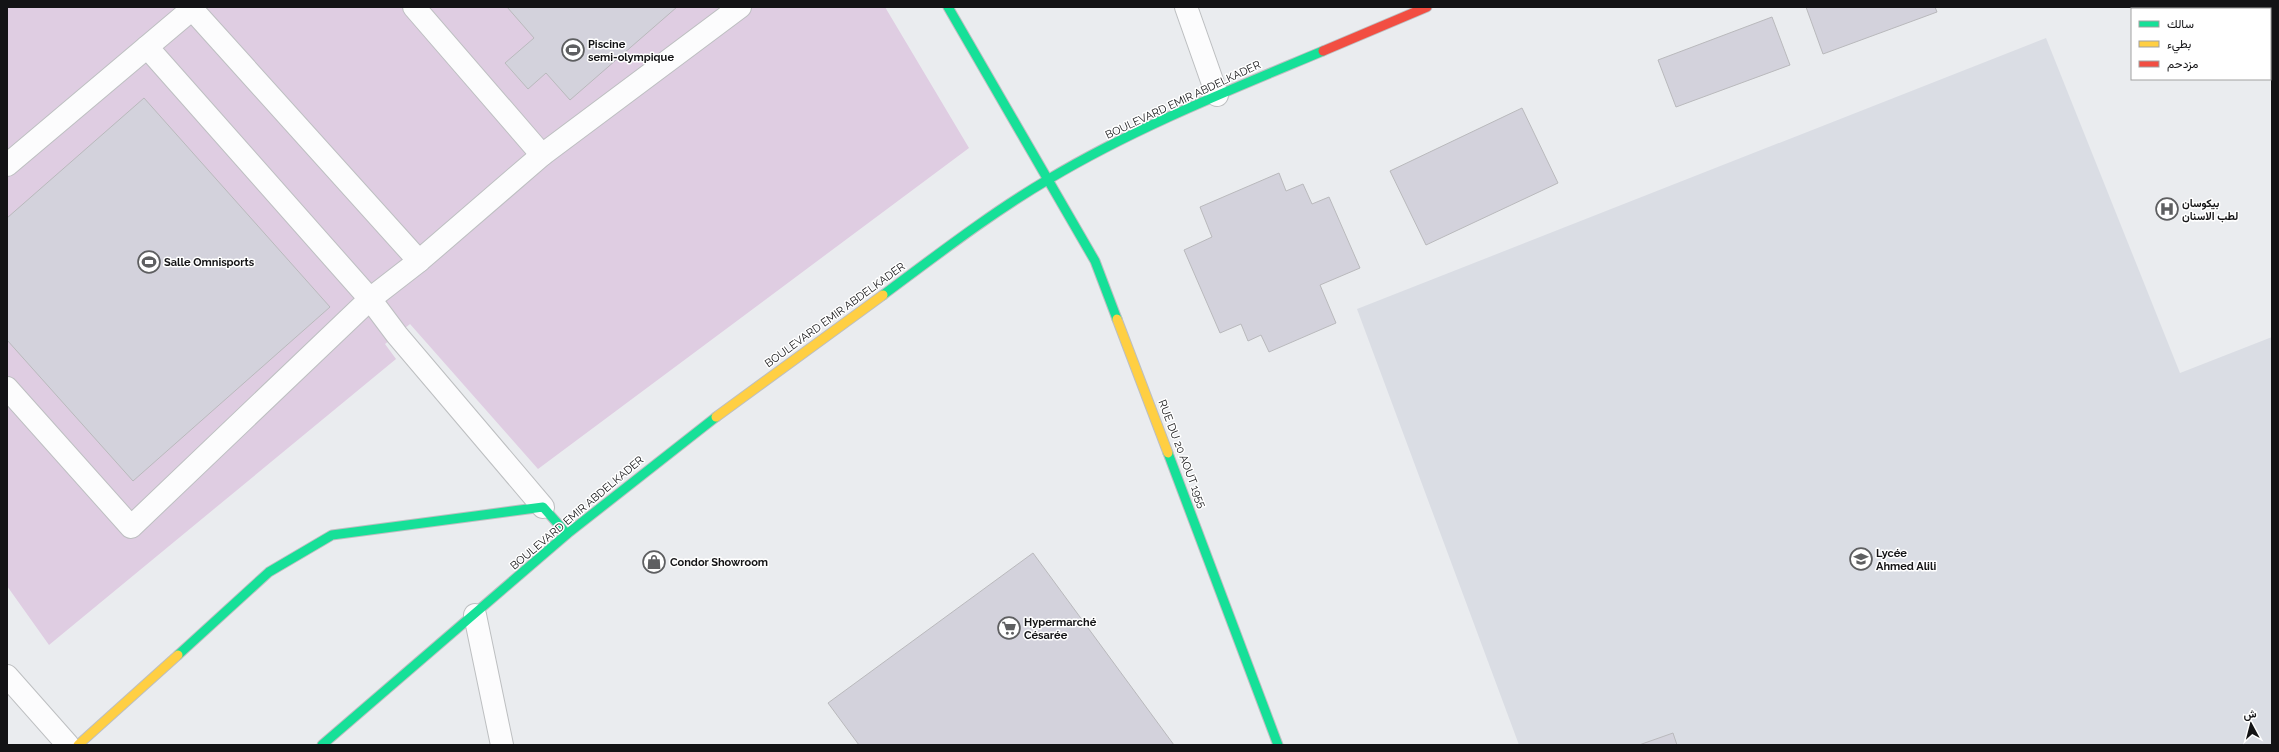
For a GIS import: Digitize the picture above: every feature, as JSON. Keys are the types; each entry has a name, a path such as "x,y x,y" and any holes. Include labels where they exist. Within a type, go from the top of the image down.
{"street":[{"path":"414,7 542,155"},
{"path":"7,388 131,527 370,299 419,261 542,155 740,7"},
{"name":"RUE DU 20 AOUT 1955","path":"948,7 1095,261 1278,745"},
{"path":"1186,7 1217,95"},
{"name":"BOULEVARD EMIR ABDELKADER","path":"322,745 475,615 567,534 726,409 982,223 1048,179 1132,133 1217,95 1427,7"},
{"path":"7,165 193,8 419,261"},
{"path":"147,47 370,299 567,534"},
{"path":"78,745 269,572 332,535 543,506"},
{"path":"475,615 502,745"},
{"path":"7,676 68,745"}],"shaded area":[{"path":"7,7 885,7 969,148 538,469 410,324 385,344 396,359 49,645 7,586"},
{"name":"Lycée Ahmed Alili","path":"2046,38 2180,373 2272,337 2272,745 1519,745 1357,309"}],"building":[{"name":"Piscine semi-olympique","path":"507,7 677,7 570,100 546,73 528,89 505,63 534,38"},
{"path":"1806,7 1935,7 1937,12 1823,54"},
{"path":"1772,17 1790,65 1676,107 1658,60"},
{"name":"Salle Omnisports","path":"144,98 330,307 133,481 7,340 7,218"},
{"path":"1522,108 1558,183 1426,245 1390,171"},
{"path":"1279,173 1286,191 1303,184 1312,204 1329,197 1360,268 1320,285 1336,323 1269,352 1261,335 1248,341 1241,324 1220,333 1184,250 1212,237 1200,207"},
{"name":"Hypermarché Césarée","path":"1033,553 1174,745 859,745 828,703"},
{"path":"1673,733 1677,745 1639,745"}],"traffic: fast":[{"path":"948,7 1095,261 1117,319"},
{"path":"883,295 1006,206 1082,160 1184,110 1323,51"},
{"path":"322,745 567,534 716,417"},
{"path":"1168,453 1278,745"},
{"path":"178,655 269,572 332,535 543,507 567,534"}],"traffic: slow":[{"path":"716,417 883,295"},
{"path":"1117,319 1168,453"},
{"path":"78,745 178,655"}],"traffic: jam":[{"path":"1323,51 1427,7"}],"place":[{"name":"Piscine semi-olympique","path":"573,50"},
{"name":"بيكوسان لطب الاسنان","path":"2167,209"},
{"name":"Salle Omnisports","path":"149,262"},
{"name":"Lycée Ahmed Alili","path":"1861,559"},
{"name":"Condor Showroom","path":"654,562"},
{"name":"Hypermarché Césarée","path":"1009,628"}]}
